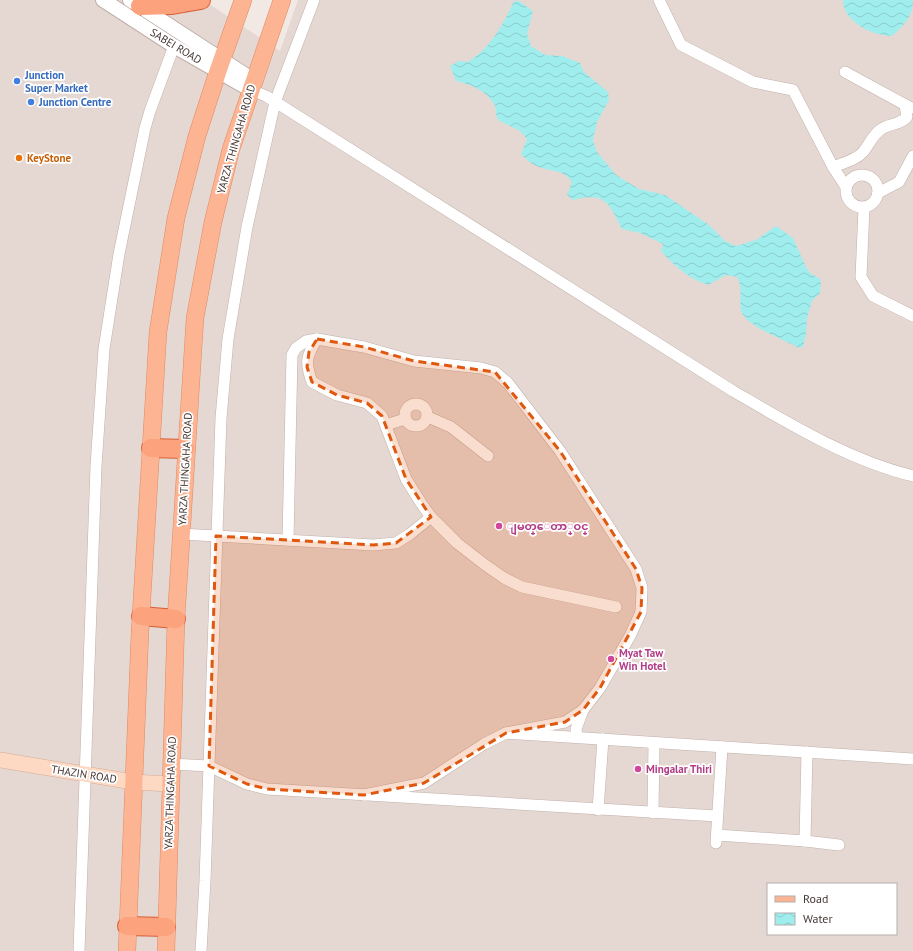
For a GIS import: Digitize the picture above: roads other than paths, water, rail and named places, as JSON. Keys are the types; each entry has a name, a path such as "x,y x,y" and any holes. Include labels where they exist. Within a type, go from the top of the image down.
{"highway":[{"path":"135,3 172,5 201,0"},
{"path":"151,448 185,449"},
{"path":"141,616 176,618"},
{"path":"127,926 166,928"}],"main road":[{"path":"127,951 141,616 158,332 176,218 199,127 243,0"},
{"name":"YARZA THINGAHA ROAD","path":"166,951 169,784 176,618 185,449 195,318 213,222 229,156 261,92 282,0"},
{"name":"THAZIN ROAD","path":"0,760 133,782 169,784"}],"street":[{"name":"SABEI ROAD","path":"103,0 174,46 220,65"},
{"path":"201,951 221,418 228,339 247,228 261,92 314,0"},
{"path":"659,0 681,45 753,82 793,90 833,167 846,187"},
{"name":"SABEI ROAD","path":"135,3 220,65 261,92"},
{"path":"79,951 96,466 106,335 119,254 145,128 174,46"},
{"path":"833,167 851,160 863,153 872,138 881,129 902,122 907,117 909,107 845,72"},
{"path":"261,92 733,391 789,424 833,446 887,470 913,476"},
{"path":"878,193 899,182 913,156"},
{"path":"857,176 867,176 876,183 878,193 874,203 864,208 854,206 850,202 845,192 846,187 852,178 857,176"},
{"path":"864,208 860,277 873,296 913,316"},
{"path":"288,540 292,355 296,348 306,341 317,339 364,347 414,361 481,368 495,372 508,383 560,451 636,569 642,588 641,612 630,636 600,688 584,710 576,729 578,737"},
{"path":"317,339 309,352 307,367 312,382 337,395 367,403 382,416 406,479 431,517 457,543 504,578 522,587 616,607"},
{"path":"428,417 424,424 417,427 408,424 405,419 406,410 416,404 424,407 428,417 451,427 488,456"},
{"path":"386,425 405,419"},
{"path":"181,534 373,545 396,543 431,517"},
{"path":"364,795 424,783 484,744 506,733 565,722 584,710"},
{"path":"506,733 913,758"},
{"path":"598,810 603,739"},
{"path":"652,813 654,742"},
{"path":"722,747 716,839 805,841 838,846"},
{"path":"805,841 807,752"},
{"path":"171,764 209,766 247,784 267,790 717,816"}],"water":[{"path":"843,0 913,0 913,6 910,16 892,36 868,30 853,21 844,8"},
{"path":"514,1 519,1 533,11 527,34 531,46 545,55 562,56 580,63 584,72 608,92 609,100 597,122 593,141 597,152 616,175 639,189 665,195 709,225 725,241 736,246 756,240 776,226 793,238 806,267 810,273 820,279 821,284 820,293 812,301 807,318 803,347 799,348 766,332 757,327 744,316 740,306 740,289 737,277 726,275 708,285 694,279 671,262 661,251 663,244 640,233 622,229 614,213 605,202 593,197 573,200 567,195 572,182 569,178 561,173 536,166 527,160 521,154 527,139 520,131 498,120 494,104 487,95 473,86 456,81 450,66 459,61 468,62 483,50 496,35"}],"place":[{"name":"Junction Super Market","path":"17,81"},
{"name":"Junction Centre","path":"31,102"},
{"name":"KeyStone","path":"19,158"},
{"name":"ျမတ္ေတာ္ဝင္","path":"499,526"},
{"name":"Myat Taw Win Hotel","path":"611,659"},
{"name":"Mingalar Thiri","path":"638,769"}]}
